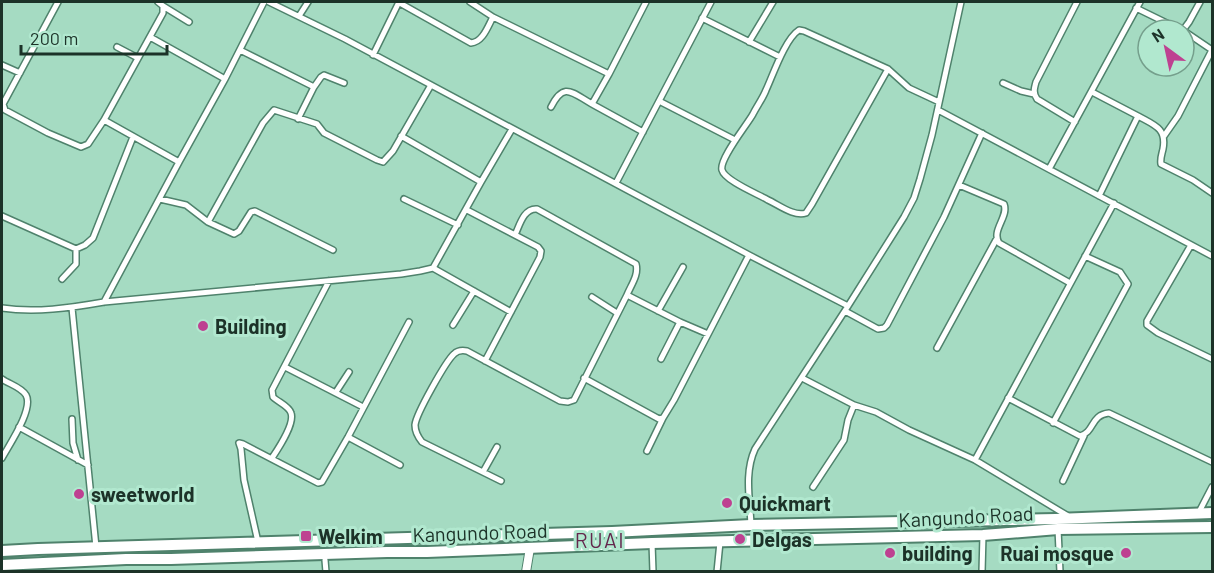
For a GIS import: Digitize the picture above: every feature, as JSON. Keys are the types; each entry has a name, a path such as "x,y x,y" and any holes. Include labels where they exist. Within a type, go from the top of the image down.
{"highway":[{"name":"Kangundo Road","path":"2,551 612,532 751,525 1072,519 1212,513"},
{"path":"721,542 723,526"},
{"name":"Kangundo Road","path":"2,565 126,559 983,535 1058,529 1212,527"}],"street":[{"path":"58,2 3,104 8,112 81,147 88,144 104,120 150,37 163,13 160,4"},
{"path":"104,303 264,2"},
{"path":"269,2 616,183 847,308 878,329 887,325 934,237 982,133"},
{"path":"299,16 308,2"},
{"path":"373,55 398,2 471,43 480,41 493,17"},
{"path":"470,2 493,17 609,75"},
{"path":"592,104 646,2"},
{"path":"616,183 711,2"},
{"path":"749,42 773,2"},
{"path":"751,525 748,477 752,455 847,308 914,198 938,110 962,2"},
{"path":"1075,122 1037,99 1034,94 1036,82 1077,2"},
{"path":"1049,169 1140,2"},
{"path":"1191,18 1200,2"},
{"path":"160,4 189,22"},
{"path":"1136,8 1157,18"},
{"path":"702,18 780,57"},
{"path":"888,69 806,213 798,215 792,213 724,174 723,163 765,93 780,57 794,33 799,30 888,69 909,88 939,102"},
{"path":"150,37 225,79"},
{"path":"1196,39 1212,50 1178,116 1164,136 1160,159 1161,164 1193,180 1212,193"},
{"path":"117,46 138,58"},
{"path":"240,50 314,87"},
{"path":"2,65 20,73"},
{"path":"298,119 321,77 324,75 344,83"},
{"path":"1003,83 1034,94"},
{"path":"208,222 268,116 274,110 317,124 324,133 384,162 393,151 431,85"},
{"path":"551,107 556,96 563,91 568,91 643,132"},
{"path":"1092,92 1159,128 1164,136"},
{"path":"659,101 735,140"},
{"path":"938,110 1212,256"},
{"path":"1099,196 1138,116"},
{"path":"104,120 179,162"},
{"path":"434,268 512,129"},
{"path":"402,136 481,182"},
{"path":"2,216 76,249 85,245 93,238 133,137"},
{"path":"937,348 996,240 1006,207 1004,204 959,185"},
{"path":"160,199 186,205 208,222 234,234 239,231 251,212 255,211 333,250"},
{"path":"404,199 458,225"},
{"path":"975,460 1114,203"},
{"path":"501,481 422,442 417,436 415,423 432,388 454,353 463,350 560,401 573,400 627,295 637,270 636,264 537,209 528,211 515,235"},
{"path":"466,210 538,247 541,254 485,361"},
{"path":"996,240 1070,283"},
{"path":"1191,244 1147,321 1147,325 1158,333 1212,359"},
{"path":"63,279 76,264 76,249"},
{"path":"647,451 749,255"},
{"path":"1053,423 1128,284 1119,272 1085,255"},
{"path":"658,311 683,267"},
{"path":"2,308 27,310 72,308 434,268 511,312"},
{"path":"273,458 292,419 289,410 275,399 272,390 329,281"},
{"path":"453,325 474,291"},
{"path":"627,295 708,334"},
{"path":"592,297 617,313"},
{"path":"72,308 96,547"},
{"path":"258,542 244,480 239,443 321,483 409,322"},
{"path":"660,359 680,322"},
{"path":"285,367 363,407"},
{"path":"336,392 349,372"},
{"path":"584,378 659,419 663,418"},
{"path":"802,378 854,405 876,412 975,460 1072,519"},
{"path":"2,379 27,396 28,402 19,427 2,458"},
{"path":"1008,398 1053,423 1084,436"},
{"path":"813,487 844,440 854,405"},
{"path":"1063,481 1084,436 1098,416 1109,413 1212,462"},
{"path":"72,419 73,443 78,460"},
{"path":"19,427 88,465"},
{"path":"348,437 400,465"},
{"path":"483,472 497,447"},
{"path":"1198,514 1212,487"},
{"path":"1058,529 1060,572"},
{"path":"982,572 983,535"},
{"path":"717,572 717,553 721,542"},
{"path":"652,543 653,572"},
{"path":"526,572 530,548"},
{"path":"325,560 326,572"}],"place":[{"name":"Building","path":"203,326"},
{"name":"sweetworld","path":"79,494"},
{"name":"Quickmart","path":"727,503"},
{"name":"Welkim","path":"306,536"},
{"name":"Delgas","path":"740,539"},
{"name":"building","path":"890,553"},
{"name":"Ruai mosque","path":"1126,553"}],"district":[{"name":"RUAI","path":"600,539"}]}
